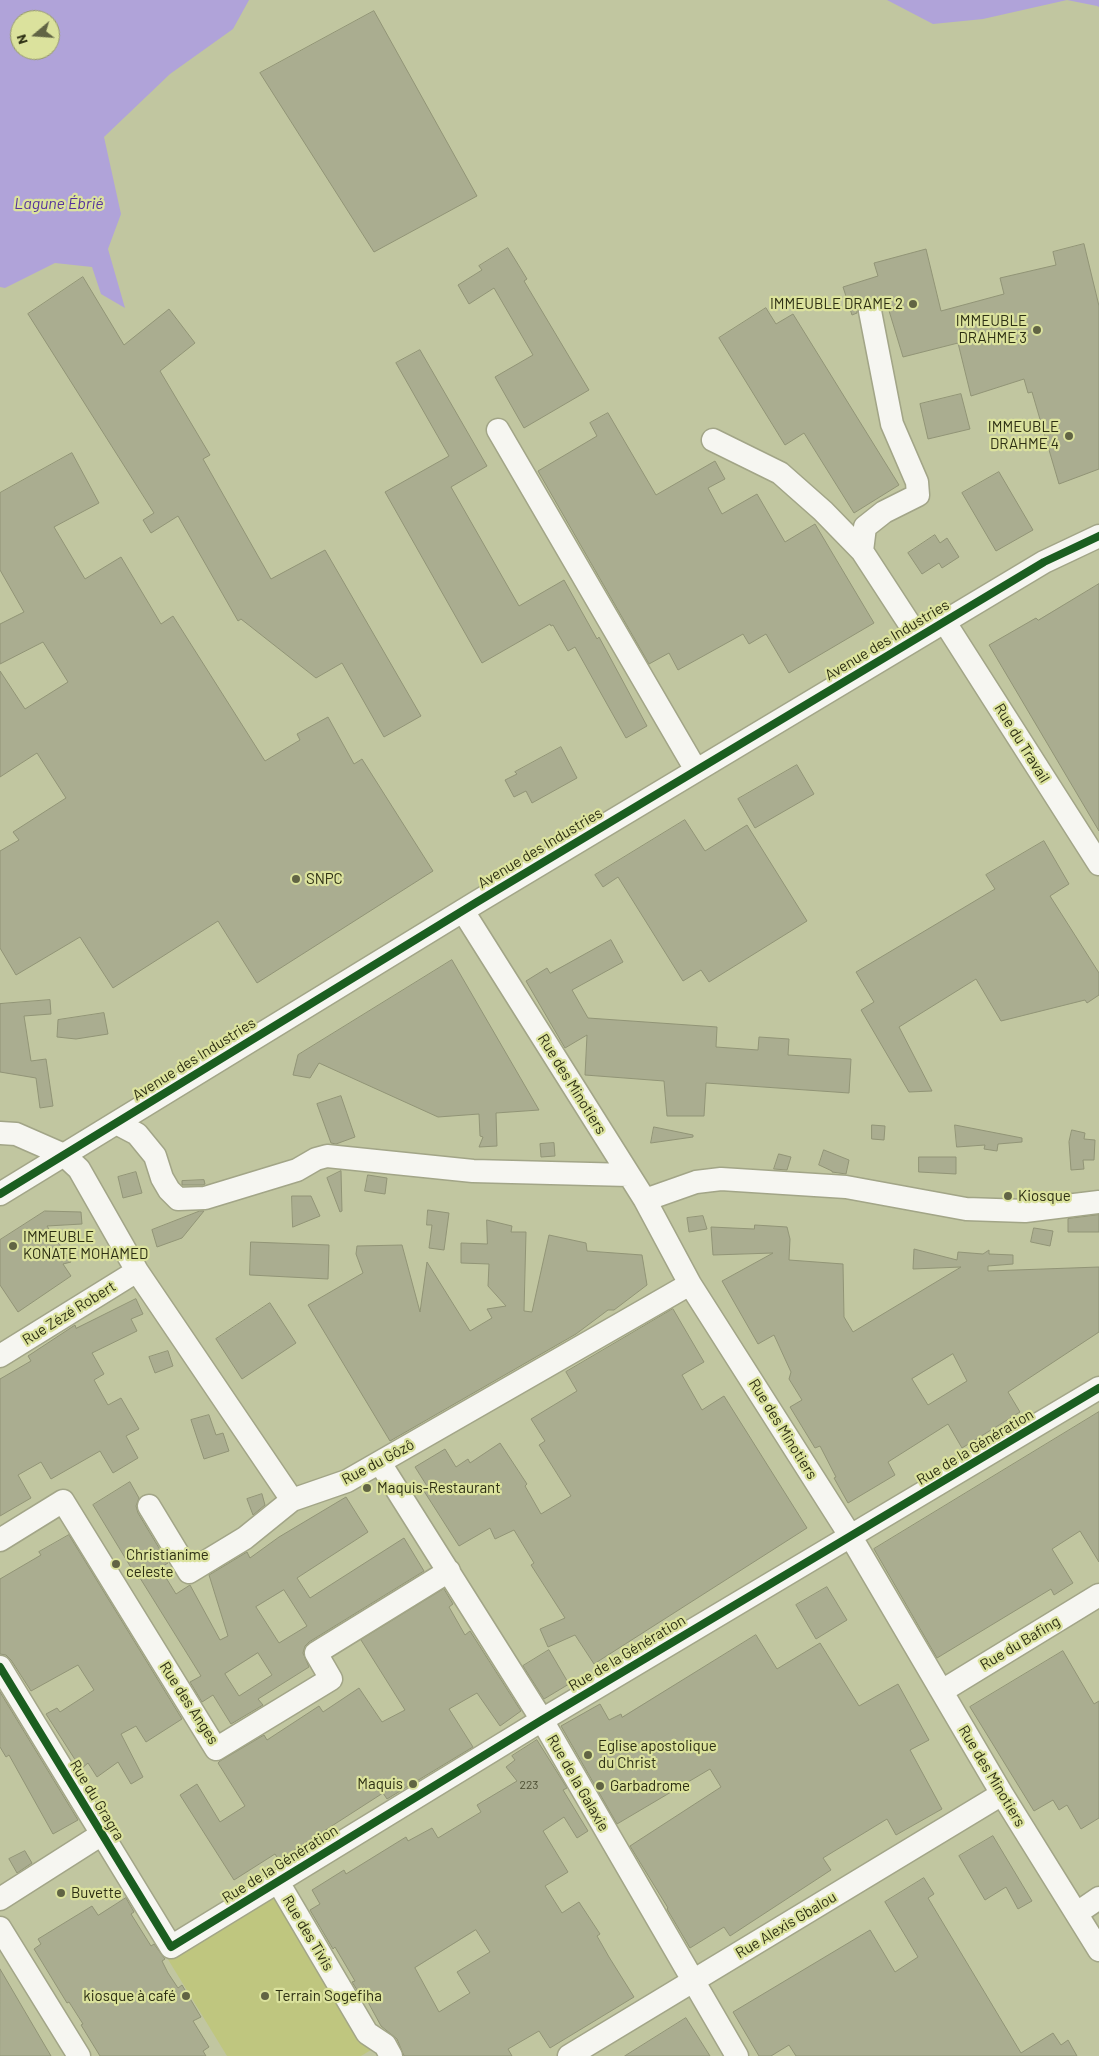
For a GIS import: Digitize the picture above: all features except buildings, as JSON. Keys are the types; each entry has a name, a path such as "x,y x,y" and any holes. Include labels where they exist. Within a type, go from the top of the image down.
{"street":[{"path":"862,551 865,527 884,512 918,495 917,482 892,424 870,311"},
{"path":"498,430 696,770"},
{"path":"713,440 780,473 823,511 862,551 918,637"},
{"name":"Avenue des Industries","path":"0,1194 463,911 944,621 1044,562 1099,536"},
{"name":"Rue du Travail","path":"944,621 1099,864"},
{"name":"Rue des Minotiers","path":"463,911 645,1200 690,1284 851,1537 1002,1794 1099,1950"},
{"path":"116,1123 137,1134 155,1156 162,1178 169,1190 178,1199 205,1198 297,1170 316,1159 327,1156 473,1171 629,1175"},
{"path":"0,1133 16,1134 64,1155 79,1169 137,1271 292,1500"},
{"path":"645,1200 696,1182 721,1179 846,1187 966,1209 1025,1211 1099,1202"},
{"name":"Rue Zézé Robert","path":"0,1356 137,1271"},
{"name":"Rue du Gôzô","path":"149,1506 189,1572 244,1538 292,1500 347,1481 690,1284"},
{"name":"Rue de la Génération","path":"171,1947 542,1720 1099,1388"},
{"name":"Rue de la Galaxie","path":"380,1463 542,1720 692,1982 737,2056"},
{"name":"Rue des Anges","path":"0,1540 63,1501 216,1749 331,1679 316,1654 449,1571"},
{"name":"Rue du Bafing","path":"942,1691 1099,1595"},
{"name":"Rue du Gragra","path":"0,1667 171,1947"},
{"name":"Rue Alexis Gbalou","path":"569,2056 1002,1794"},
{"path":"0,1899 102,1834"},
{"name":"Rue des Tivis","path":"278,1882 368,2033 384,2045 391,2056"},
{"path":"1076,1913 1099,1898"},
{"path":"0,1928 78,2056"}],"green space":[{"name":"Terrain Sogefiha","path":"265,1877 371,2050 361,2056 227,2056 158,1943"}],"water":[{"name":"Lagune Ébrié","path":"0,0 249,0 233,29 170,74 104,137 121,214 108,249 125,308 101,294 92,267 55,263 5,288 0,287"},
{"path":"887,0 1067,0 983,19 933,24"},
{"path":"1067,0 1099,0 1099,7 1097,6"}],"cycle path":[{"path":"0,1194 477,902 1044,562 1099,536"},
{"path":"0,1667 171,1947 542,1720 1099,1388"}],"place":[{"name":"IMMEUBLE DRAME 2","path":"913,304"},
{"name":"IMMEUBLE DRAHME 3","path":"1037,330"},
{"name":"IMMEUBLE DRAHME 4","path":"1069,436"},
{"name":"SNPC","path":"296,879"},
{"name":"Kiosque","path":"1008,1196"},
{"name":"IMMEUBLE KONATE MOHAMED","path":"13,1246"},
{"name":"Maquis-Restaurant","path":"367,1488"},
{"name":"Christianime celeste","path":"116,1564"},
{"name":"Eglise apostolique du Christ","path":"588,1755"},
{"name":"Maquis","path":"413,1784"},
{"name":"Garbadrome","path":"600,1786"},
{"name":"Buvette","path":"61,1893"},
{"name":"kiosque à café","path":"186,1996"},
{"name":"Terrain Sogefiha","path":"265,1996"}]}
